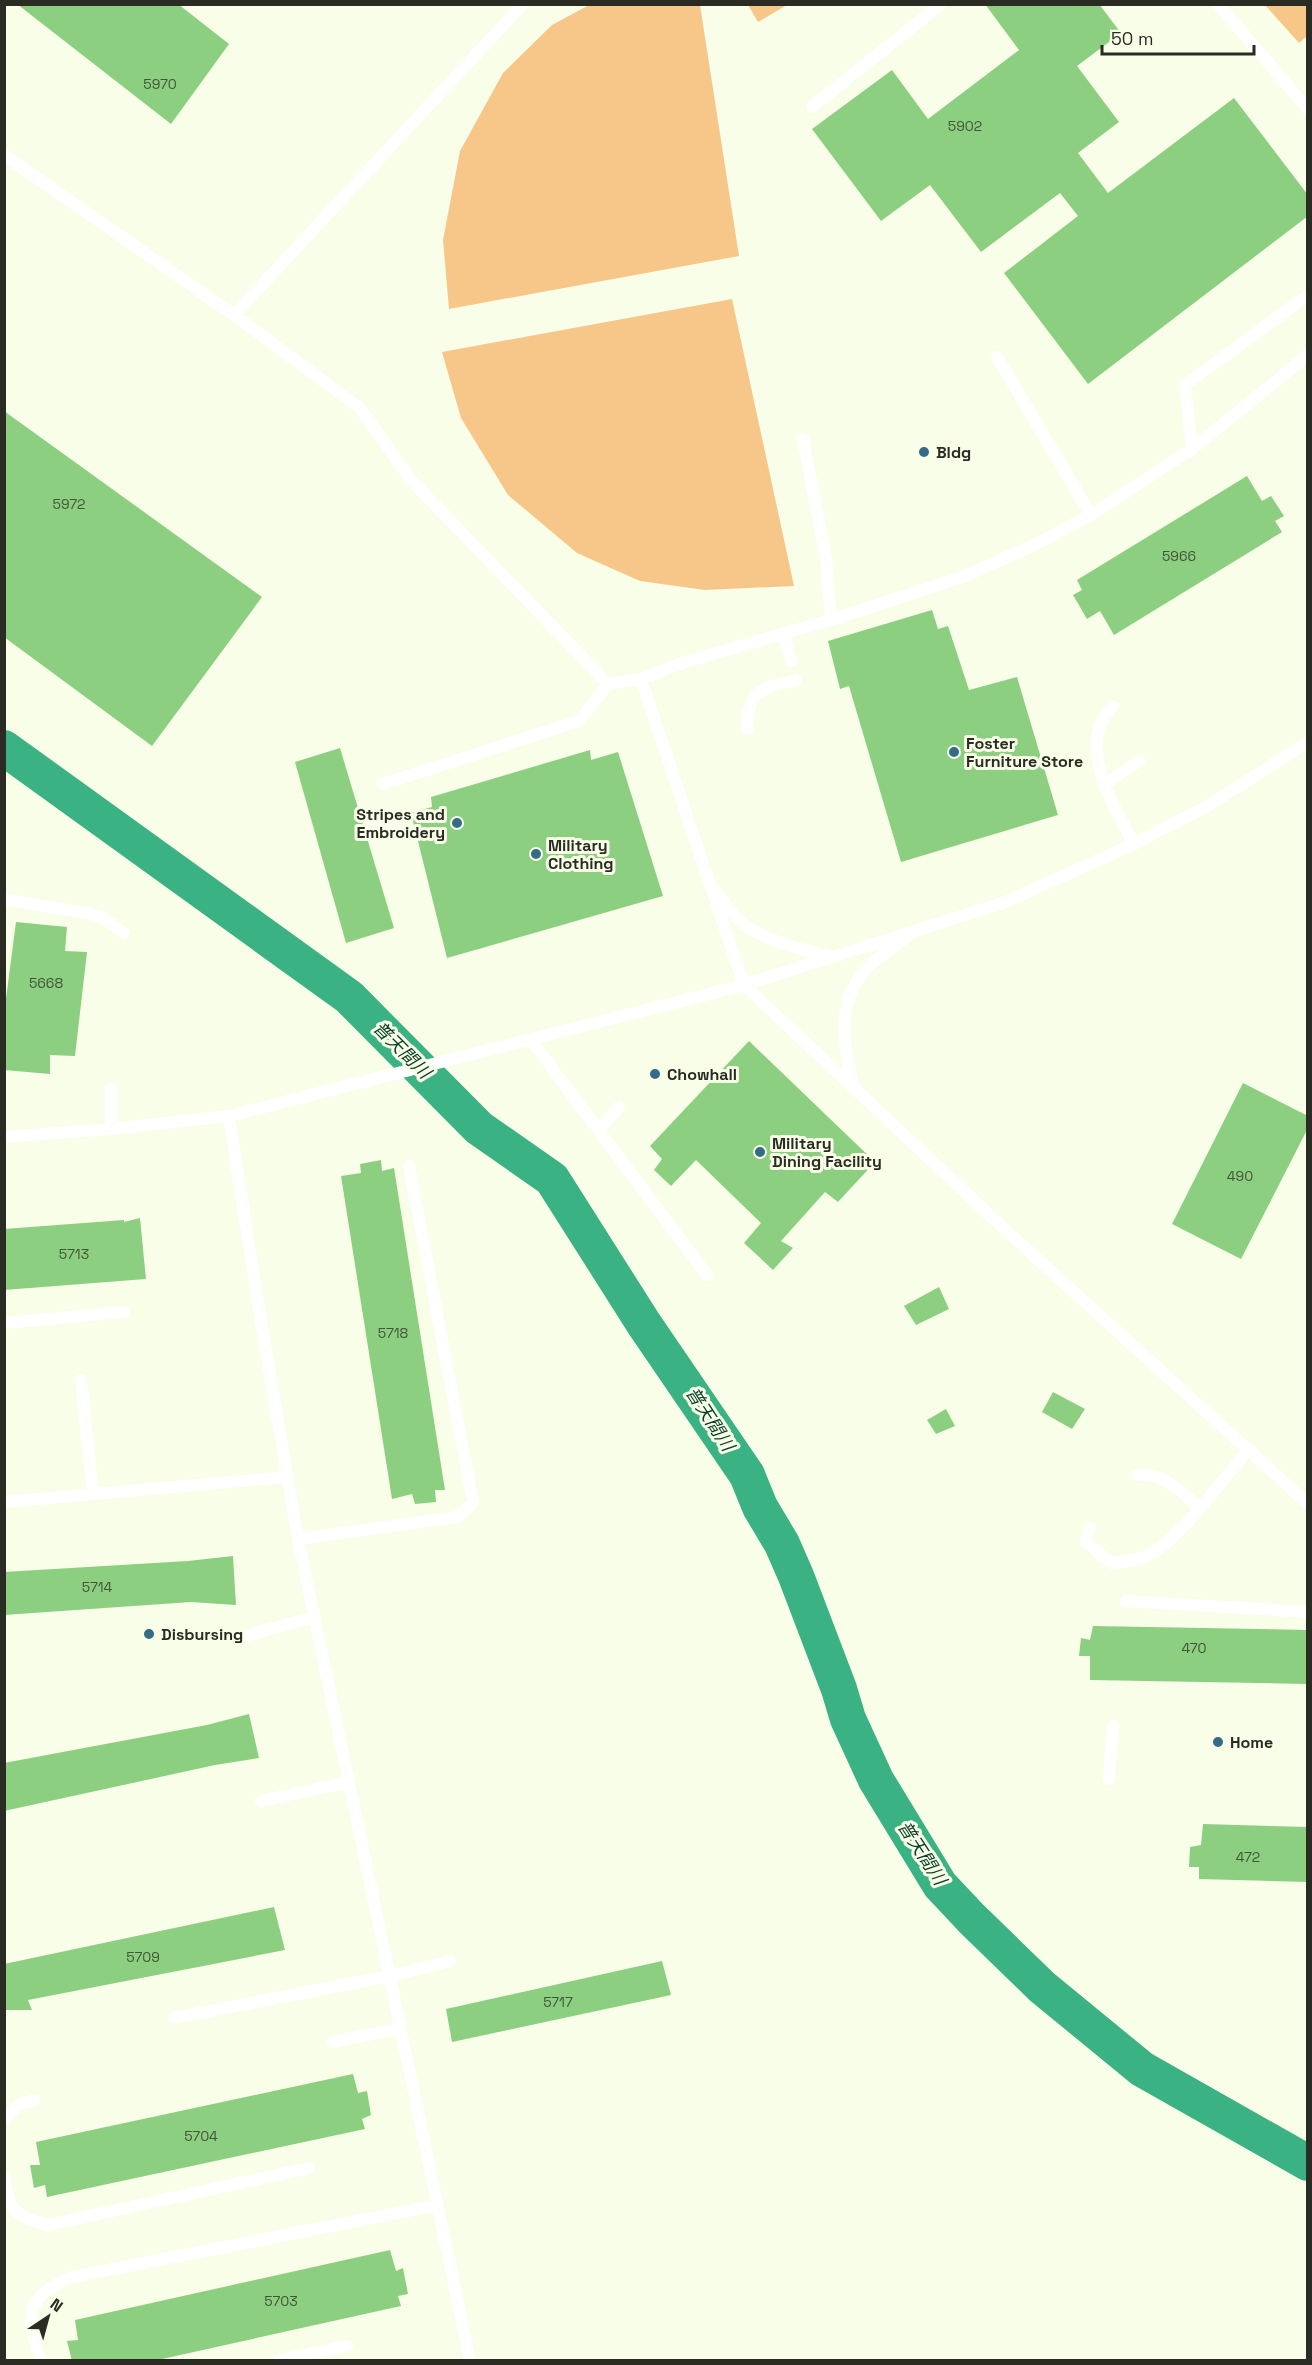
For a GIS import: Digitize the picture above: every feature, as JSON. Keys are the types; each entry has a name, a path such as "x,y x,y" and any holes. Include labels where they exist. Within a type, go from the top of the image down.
{"lane":[{"path":"234,315 523,4"},
{"path":"812,108 941,4"},
{"path":"1218,4 1308,109"},
{"path":"4,155 234,315 360,408 410,478 608,684"},
{"path":"1192,449 1185,385 1308,295"},
{"path":"383,784 579,721 608,684 640,680 685,662 831,620 963,577 1036,544 1091,515 1192,449 1308,355"},
{"path":"997,357 1091,515"},
{"path":"803,439 826,558 831,620"},
{"path":"783,633 791,661"},
{"path":"640,680 744,985 1012,1236 1308,1504"},
{"path":"747,729 747,714 754,698 763,688 796,680"},
{"path":"1113,706 1104,715 1095,739 1104,785 1134,844"},
{"path":"4,1137 111,1129 229,1116 390,1077 744,985 1003,903 1134,844 1206,807 1308,742"},
{"path":"1104,785 1138,761"},
{"path":"709,880 731,912 747,926 783,944 832,957"},
{"path":"8,900 91,914 102,918 124,933"},
{"path":"853,1087 843,1042 844,1015 851,992 869,966 915,931"},
{"path":"531,1040 707,1275"},
{"path":"111,1089 111,1129"},
{"path":"599,1130 619,1107"},
{"path":"229,1116 286,1477 298,1539 470,2361"},
{"path":"298,1539 457,1517 472,1502 408,1166"},
{"path":"4,1323 124,1312"},
{"path":"81,1380 93,1494"},
{"path":"1090,1528 1086,1542 1111,1563 1148,1556 1166,1542 1249,1449"},
{"path":"1137,1474 1151,1474 1164,1478 1199,1507"},
{"path":"4,1502 286,1477"},
{"path":"1126,1601 1308,1612"},
{"path":"238,1638 314,1617"},
{"path":"1110,1779 1113,1726"},
{"path":"261,1801 349,1782"},
{"path":"174,2018 390,1976 450,1961"},
{"path":"333,2042 401,2028"},
{"path":"4,2120 19,2105 34,2100"},
{"path":"4,2177 9,2201 21,2217 48,2225 309,2168"},
{"path":"40,2361 31,2319 35,2304 43,2294 61,2281 438,2205"},
{"path":"280,2361 347,2346"}],"shaded area":[{"path":"589,5 700,5 739,256 449,309 443,240 460,151 503,73 552,25"},
{"path":"748,5 787,5 758,22"},
{"path":"1265,5 1307,5 1307,36 1299,43"},
{"path":"732,299 794,586 705,590 640,581 577,553 508,495 461,418 442,352"}],"building":[{"path":"17,4 178,4 229,44 171,124"},
{"path":"985,4 1099,4 1121,33 1077,66 1119,122 1078,153 1108,193 1234,98 1308,195 1308,216 1088,384 1004,273 1078,216 1060,193 981,252 930,185 881,221 812,129 892,70 928,119 1019,50"},
{"path":"4,411 262,597 152,746 4,637"},
{"path":"1247,476 1262,501 1271,496 1284,516 1275,521 1282,532 1114,635 1100,611 1087,619 1073,595 1082,590 1077,580"},
{"name":"Foster Furniture Store","path":"932,610 938,629 948,626 969,690 1017,677 1058,815 901,862 849,686 840,689 828,641"},
{"path":"340,748 394,928 346,943 295,762"},
{"name":"Military Clothing","path":"590,750 591,760 618,752 663,896 447,958 411,813 432,807 431,797"},
{"path":"16,922 67,927 65,951 87,952 75,1056 50,1055 50,1074 4,1070 4,1014"},
{"name":"Military Dining Facility","path":"749,1041 875,1162 838,1202 825,1192 781,1241 793,1248 773,1270 744,1243 761,1223 696,1160 671,1186 654,1170 662,1159 650,1146"},
{"path":"1243,1083 1308,1116 1308,1128 1241,1259 1172,1224"},
{"path":"381,1160 382,1171 394,1168 445,1490 435,1490 436,1502 415,1504 412,1494 392,1499 341,1176 361,1173 360,1164"},
{"path":"140,1218 146,1279 4,1290 4,1229 124,1220 124,1222"},
{"path":"939,1287 949,1309 916,1325 904,1306"},
{"path":"1053,1392 1085,1409 1072,1429 1042,1412"},
{"path":"946,1409 955,1426 936,1434 927,1420"},
{"path":"233,1556 236,1605 191,1602 4,1615 4,1572 188,1561"},
{"path":"1093,1626 1308,1630 1308,1684 1090,1680 1090,1656 1079,1656 1081,1638 1090,1640"},
{"path":"249,1714 259,1758 215,1765 4,1811 4,1763 207,1725"},
{"path":"1203,1824 1308,1827 1308,1882 1199,1879 1199,1867 1189,1867 1190,1847 1201,1845"},
{"path":"274,1907 285,1950 28,2000 32,2010 4,2010 4,1964"},
{"path":"662,1961 671,1995 452,2042 446,2009"},
{"path":"353,2074 358,2093 367,2091 371,2115 362,2119 365,2129 47,2197 45,2185 34,2188 30,2165 40,2165 36,2142"},
{"path":"390,2250 396,2271 403,2268 408,2294 398,2296 401,2306 153,2361 72,2361 67,2341 78,2340 75,2320"}],"waterway":[{"name":"普天間川","path":"4,748 349,997 479,1128 552,1179 644,1324 747,1475 760,1507 782,1544 796,1576 848,1719 876,1780 940,1885 1042,1987 1142,2069 1308,2163"}],"place":[{"name":"Bldg","path":"924,452"},
{"name":"Foster Furniture Store","path":"954,752"},
{"name":"Stripes and Embroidery","path":"457,823"},
{"name":"Military Clothing","path":"536,854"},
{"name":"Chowhall","path":"655,1074"},
{"name":"Military Dining Facility","path":"760,1152"},
{"name":"Disbursing","path":"149,1634"},
{"name":"Home","path":"1218,1742"}]}
